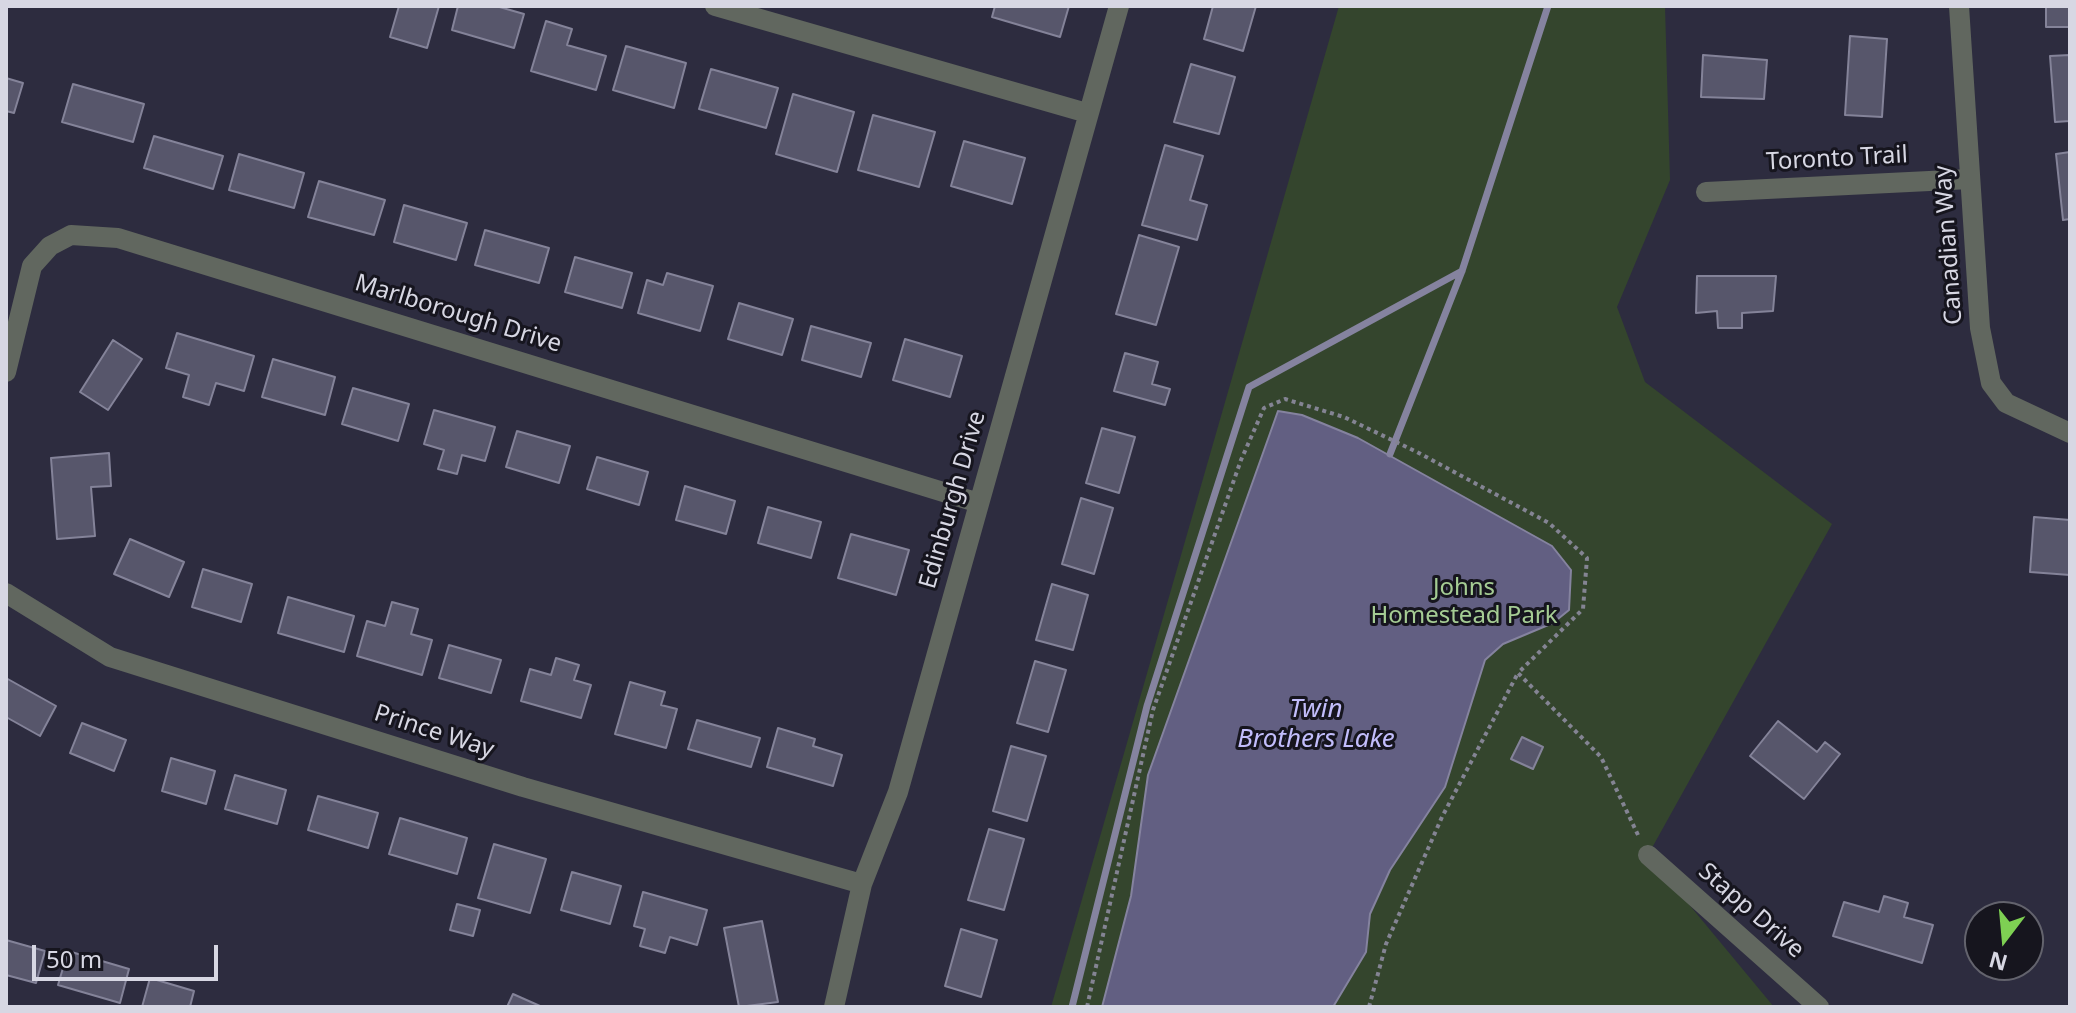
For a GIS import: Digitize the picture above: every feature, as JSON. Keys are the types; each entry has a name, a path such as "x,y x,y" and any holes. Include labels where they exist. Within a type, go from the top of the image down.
{"street":[{"path":"715,6 1087,113"},
{"name":"Edinburgh Drive","path":"834,1007 862,884 898,792 1119,6"},
{"name":"Canadian Way","path":"1959,6 1980,328 1991,383 2006,403 2070,433"},
{"name":"Toronto Trail","path":"1706,192 1970,179"},
{"name":"Marlborough Drive","path":"6,372 32,266 50,246 71,235 118,238 979,503"},
{"name":"Prince Way","path":"6,593 110,657 523,787 862,884"},
{"name":"Stapp Drive","path":"1648,855 1819,1007"}],"path":[{"path":"1087,1007 1153,710 1241,460 1264,408 1285,399 1344,417 1410,449 1549,523 1587,558 1583,609 1518,673 1442,817 1392,930 1369,1007"},
{"path":"1518,673 1601,757 1648,855"}],"green space":[{"name":"Johns Homestead Park","path":"1339,6 1665,6 1670,180 1617,307 1645,382 1832,524 1648,855 1774,1007 1051,1007"}],"water":[{"name":"Twin Brothers Lake","path":"1278,411 1302,415 1358,438 1552,546 1571,570 1569,610 1553,623 1503,644 1485,660 1445,787 1390,870 1370,914 1366,952 1333,1007 1102,1007 1131,896 1148,775"}],"building":[{"path":"399,6 439,6 427,48 390,37"},
{"path":"458,6 496,6 524,14 514,48 452,30"},
{"path":"995,6 1069,6 1060,37 992,17"},
{"path":"1213,6 1256,6 1243,51 1204,39"},
{"path":"2046,6 2070,6 2070,27 2046,27"},
{"path":"546,21 572,29 567,45 606,56 596,90 531,71"},
{"path":"1850,36 1887,39 1882,117 1845,115"},
{"path":"626,46 686,63 674,108 613,90"},
{"path":"1703,55 1767,60 1764,99 1701,97"},
{"path":"2070,55 2070,121 2055,122 2050,56"},
{"path":"1191,64 1235,77 1219,134 1174,122"},
{"path":"711,69 778,88 766,128 699,109"},
{"path":"6,78 23,83 14,113 6,111"},
{"path":"73,84 144,104 133,142 62,122"},
{"path":"793,94 854,112 837,172 776,154"},
{"path":"873,115 935,132 919,187 858,170"},
{"path":"154,136 223,156 213,189 144,168"},
{"path":"964,141 1025,158 1012,204 951,186"},
{"path":"1165,145 1203,156 1190,200 1207,205 1197,240 1142,225"},
{"path":"2070,152 2070,219 2063,220 2056,154"},
{"path":"239,154 304,173 294,208 229,190"},
{"path":"319,181 385,200 374,235 308,217"},
{"path":"404,205 467,223 456,260 394,242"},
{"path":"485,230 549,248 539,283 475,265"},
{"path":"1139,235 1179,247 1156,325 1116,314"},
{"path":"575,257 632,273 622,308 565,292"},
{"path":"667,273 713,286 700,331 638,313 647,280 663,285"},
{"path":"1697,276 1776,276 1773,311 1742,313 1742,328 1718,328 1717,311 1696,313"},
{"path":"739,303 793,319 782,355 728,339"},
{"path":"811,326 871,343 861,377 802,360"},
{"path":"177,333 254,356 244,391 216,383 209,405 183,397 189,375 166,368"},
{"path":"905,339 962,356 950,397 893,380"},
{"path":"113,340 142,359 108,410 80,392"},
{"path":"1125,353 1158,362 1152,384 1170,389 1165,405 1114,391"},
{"path":"273,359 335,377 325,415 262,397"},
{"path":"353,388 409,404 398,441 342,424"},
{"path":"434,410 495,427 485,461 462,455 457,474 438,469 444,450 424,444"},
{"path":"1102,428 1135,437 1119,493 1086,483"},
{"path":"517,431 570,446 559,483 506,467"},
{"path":"109,453 111,486 91,487 95,536 57,539 51,458"},
{"path":"597,457 648,472 639,505 587,489"},
{"path":"685,486 735,501 726,534 676,520"},
{"path":"1081,498 1113,508 1094,574 1062,564"},
{"path":"768,507 821,522 811,558 758,543"},
{"path":"2034,517 2070,520 2070,575 2030,572"},
{"path":"851,534 909,550 896,595 838,578"},
{"path":"130,539 184,562 169,597 114,574"},
{"path":"203,569 252,584 241,622 192,607"},
{"path":"1052,584 1088,595 1073,650 1036,640"},
{"path":"288,597 354,616 344,652 278,633"},
{"path":"392,602 418,609 411,634 432,640 422,675 357,656 367,621 385,626"},
{"path":"449,645 501,660 491,693 439,678"},
{"path":"556,658 579,665 574,680 591,685 581,718 521,701 530,669 551,675"},
{"path":"1035,661 1066,670 1048,732 1017,723"},
{"path":"6,678 56,706 40,736 6,717"},
{"path":"630,682 665,692 661,705 677,709 666,748 615,734"},
{"path":"697,720 760,738 751,767 688,749"},
{"path":"1778,721 1817,752 1825,742 1840,754 1804,799 1750,756"},
{"path":"82,723 126,740 114,771 70,753"},
{"path":"778,728 815,739 813,746 842,755 833,786 767,767"},
{"path":"1522,737 1543,747 1533,769 1511,759"},
{"path":"1011,746 1046,756 1027,821 993,811"},
{"path":"171,758 215,771 206,804 162,791"},
{"path":"235,775 286,790 277,824 225,809"},
{"path":"318,796 378,813 368,848 308,830"},
{"path":"400,818 467,838 457,874 389,854"},
{"path":"989,829 1024,839 1004,910 968,900"},
{"path":"494,844 546,859 530,913 478,898"},
{"path":"572,872 621,886 610,924 561,910"},
{"path":"643,892 707,910 697,945 670,937 665,953 640,946 645,929 634,926"},
{"path":"1884,896 1908,903 1904,917 1933,925 1922,963 1833,936 1844,902 1879,912"},
{"path":"457,904 480,910 473,936 450,930"},
{"path":"762,921 778,1002 739,1007 724,928"},
{"path":"961,929 997,940 981,997 945,986"},
{"path":"6,940 45,951 36,983 6,975"},
{"path":"68,951 129,969 120,1003 58,985"},
{"path":"150,978 194,991 190,1007 142,1007"},
{"path":"513,994 540,1006 507,1007"}],"waterway":[{"path":"1390,454 1462,271 1548,6"},
{"path":"1072,1007 1147,706 1249,387 1462,271"}]}
